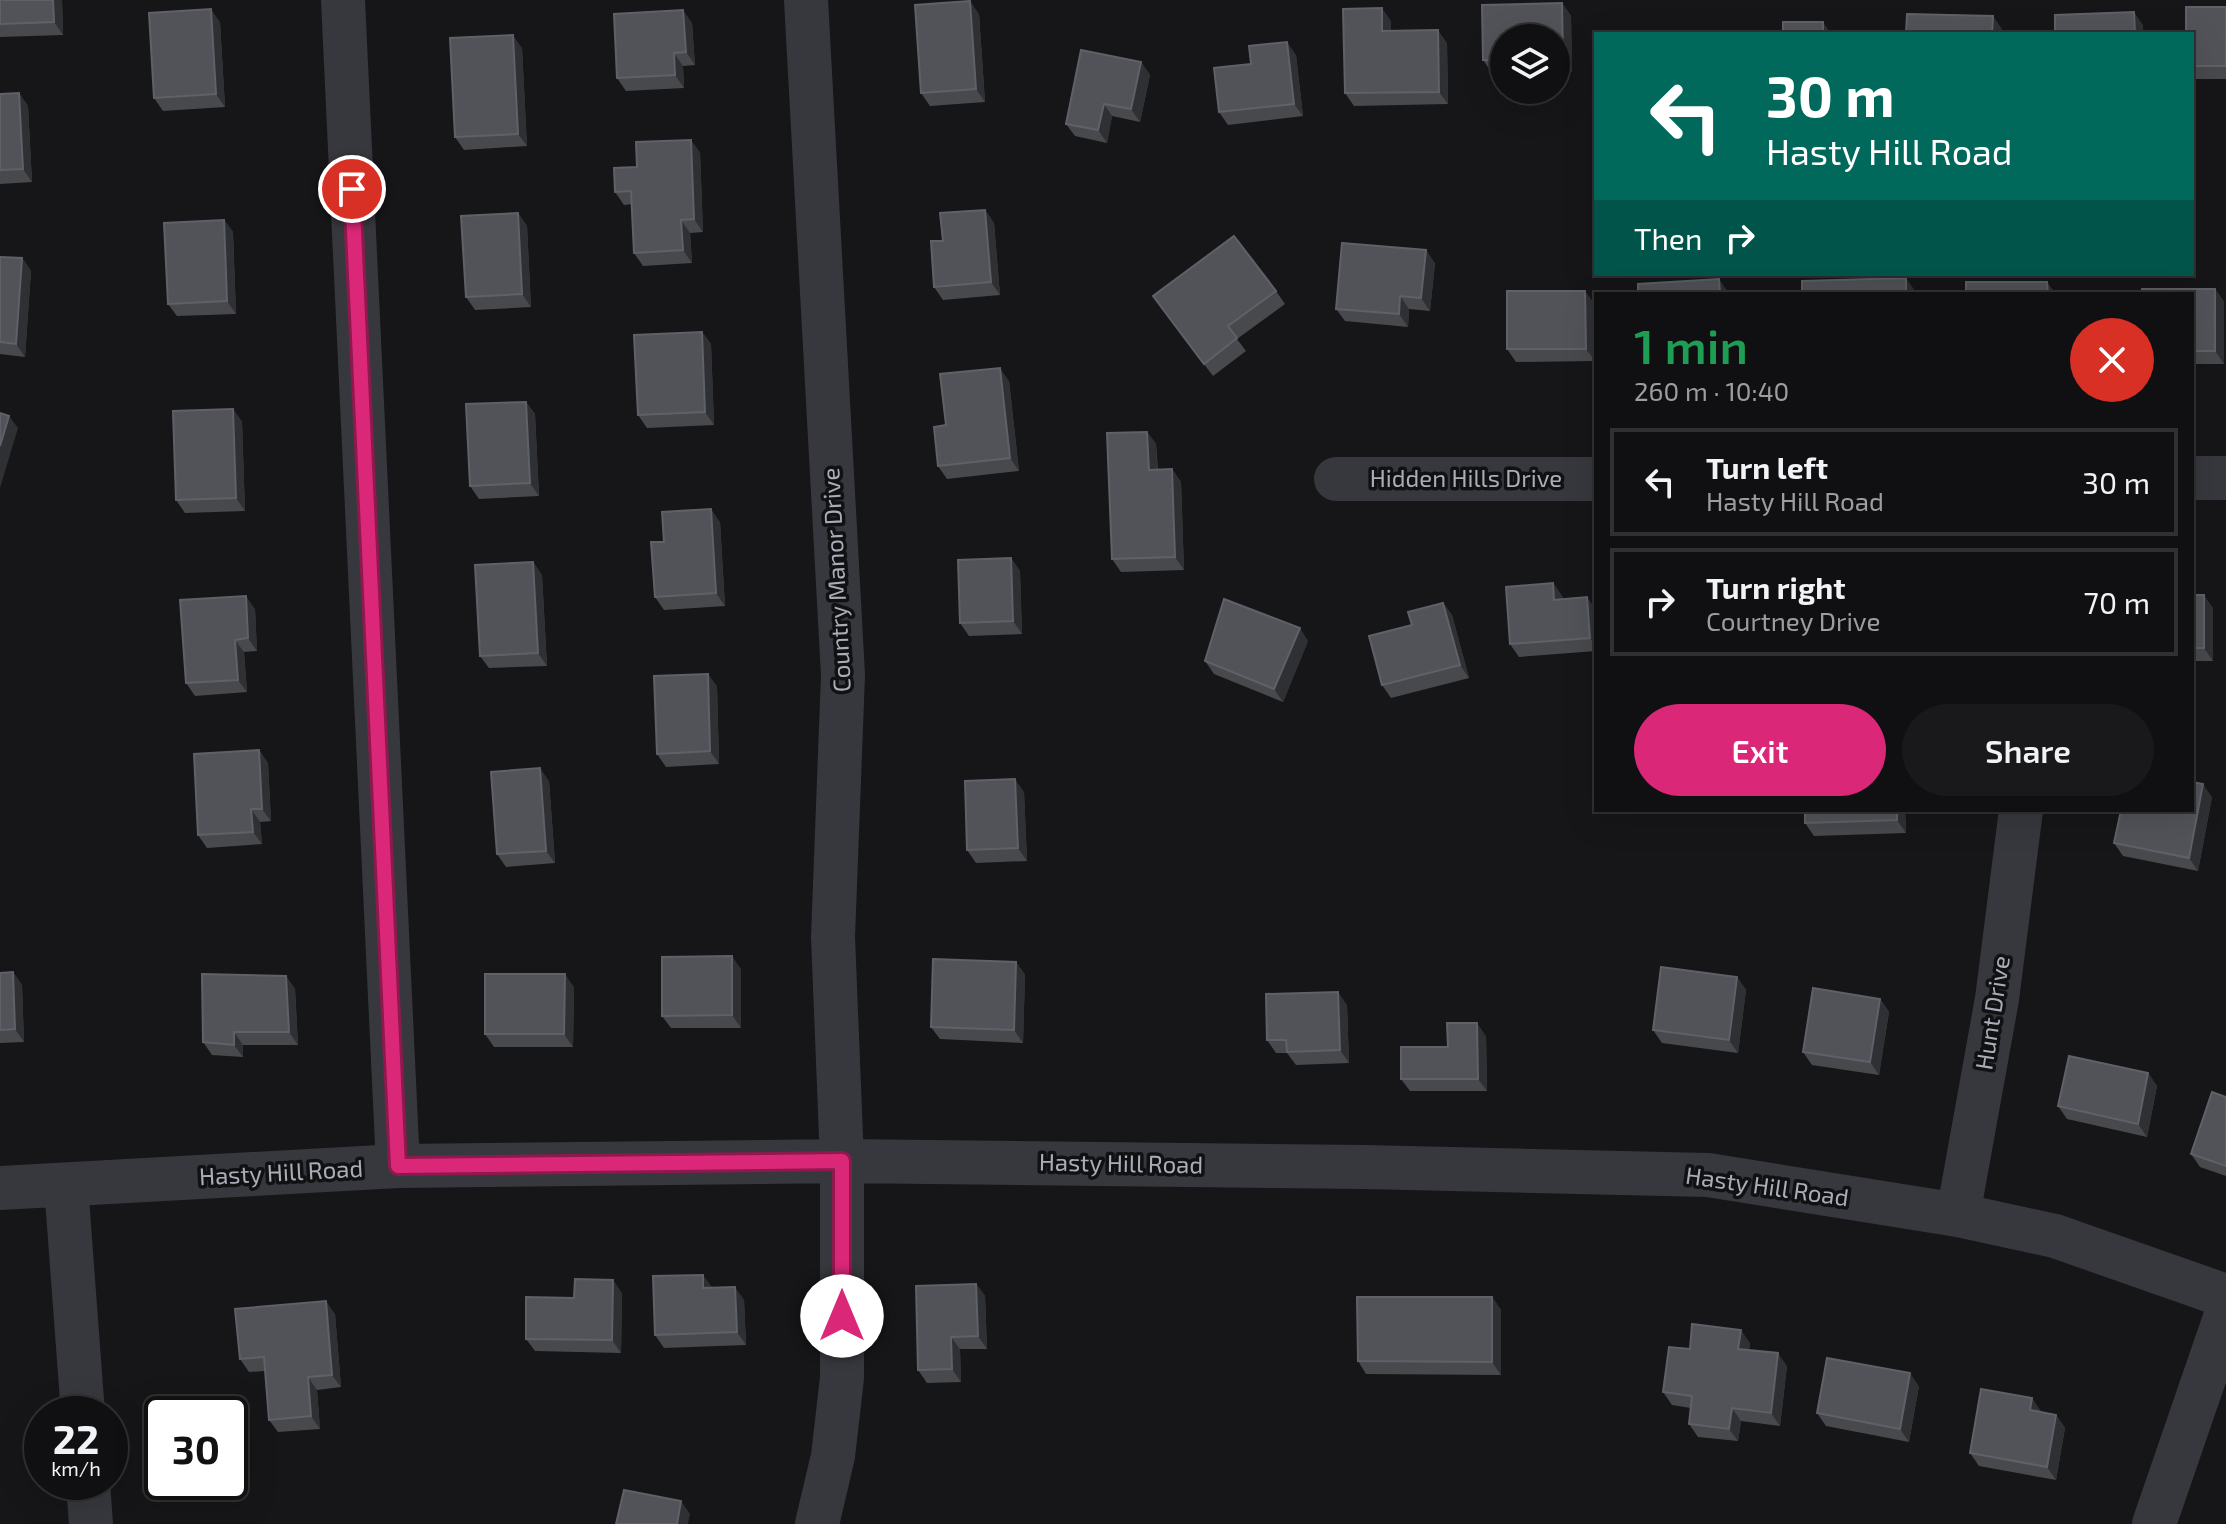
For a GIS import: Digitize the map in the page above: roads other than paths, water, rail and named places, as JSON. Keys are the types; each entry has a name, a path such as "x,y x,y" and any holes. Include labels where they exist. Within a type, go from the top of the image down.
{"street":[{"path":"343,0 398,1166"},
{"name":"Country Manor Drive","path":"806,0 843,675 833,937 842,1161 842,1378 833,1456 817,1524"},
{"path":"2194,478 2226,478"},
{"name":"Hidden Hills Drive","path":"1336,479 1594,479"},
{"name":"Hunt Drive","path":"1958,1215 1997,999 2021,812"},
{"name":"Hasty Hill Road","path":"0,1188 398,1166 842,1161 1365,1167 1708,1175 1958,1215 2055,1236 2226,1296"},
{"path":"66,1185 82,1396"},
{"path":"2154,1524 2226,1315"},
{"path":"89,1500 91,1524"}]}
